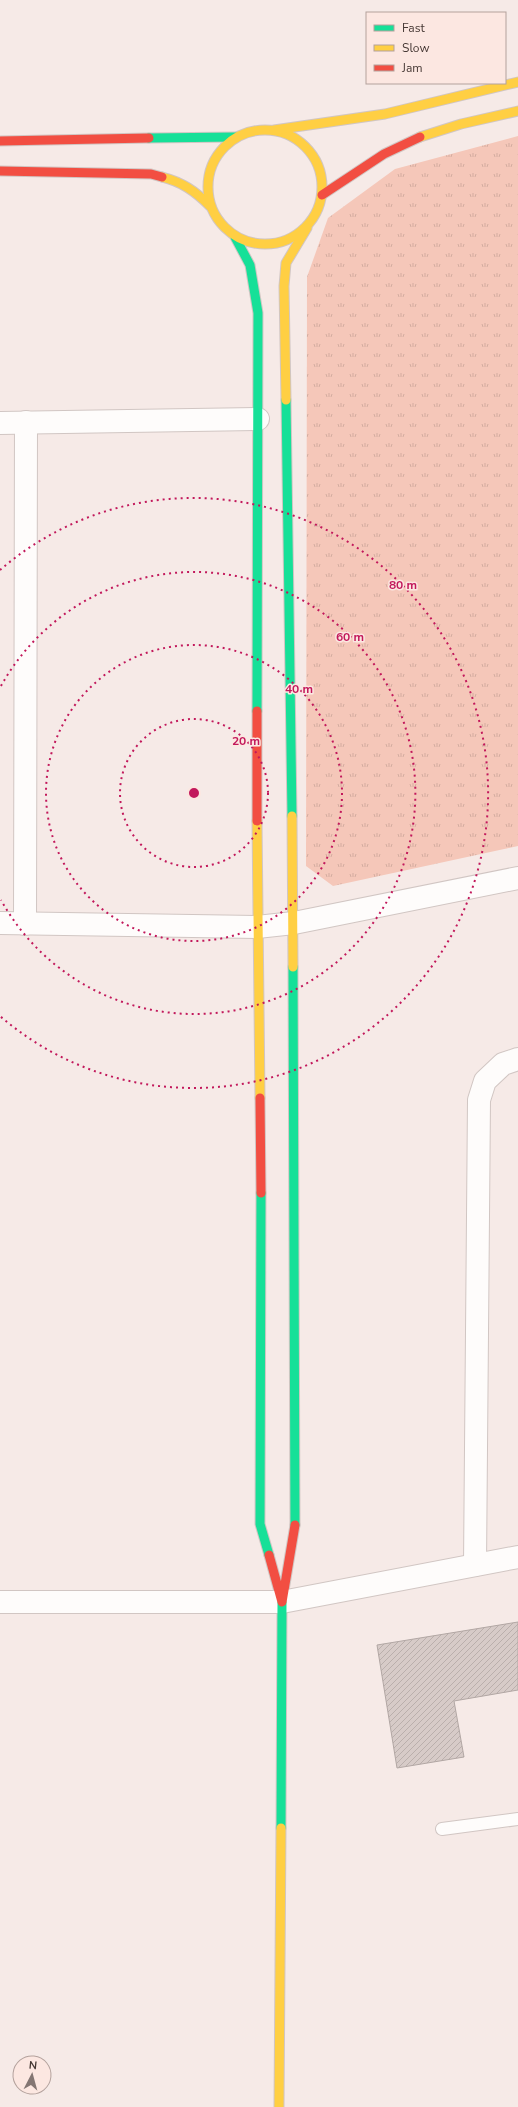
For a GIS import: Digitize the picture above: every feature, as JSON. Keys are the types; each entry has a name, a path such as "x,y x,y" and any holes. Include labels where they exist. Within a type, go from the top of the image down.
{"street":[{"path":"0,141 236,137 255,131 273,130 386,114 518,82"},
{"path":"322,195 374,160 407,142 452,127 518,111"},
{"path":"273,130 290,135 305,146 316,160 322,177 322,195 317,213 286,263 284,286 289,509 294,924 295,1531 282,1602 279,2107"},
{"path":"210,206 207,187 211,167 221,150 236,137"},
{"path":"0,171 151,174 178,181 196,192 210,206 220,223 235,236 254,244 273,245 292,238 307,228"},
{"path":"235,236 250,265 258,314 257,927 261,1161 260,1524 282,1602"},
{"path":"0,423 258,419"},
{"path":"25,924 26,422"},
{"path":"0,923 257,927 294,924 518,878"},
{"path":"475,1565 479,1100 485,1082 503,1064 518,1058"},
{"path":"0,1602 282,1602 518,1557"}],"lane":[{"path":"442,1829 518,1819"}],"green space":[{"path":"518,136 518,846 333,886 306,866 307,277 328,218 395,169"}],"building":[{"path":"518,1622 518,1690 454,1701 464,1757 397,1768 377,1645"}],"traffic: fast":[{"path":"149,138 236,137"},
{"path":"235,237 250,265 258,313 257,711"},
{"path":"286,400 292,816"},
{"path":"293,967 295,1525"},
{"path":"261,1193 260,1524 269,1555"},
{"path":"281,1828 282,1602"}],"traffic: slow":[{"path":"274,130 385,114 518,82"},
{"path":"420,137 461,124 518,111"},
{"path":"265,130 287,134 306,146 318,165 322,187 318,209 306,228 287,240 265,244 243,240 224,228 212,209 208,187 212,165 224,146 243,134 265,130"},
{"path":"162,177 188,188 210,206"},
{"path":"286,400 284,286 286,263 307,228"},
{"path":"292,816 293,967"},
{"path":"257,821 260,1098"},
{"path":"279,2107 281,1828"}],"traffic: jam":[{"path":"322,195 384,154 420,137"},
{"path":"0,141 149,138"},
{"path":"0,171 151,174 162,177"},
{"path":"257,711 257,821"},
{"path":"260,1098 261,1193"},
{"path":"269,1555 282,1602 295,1525"}]}
